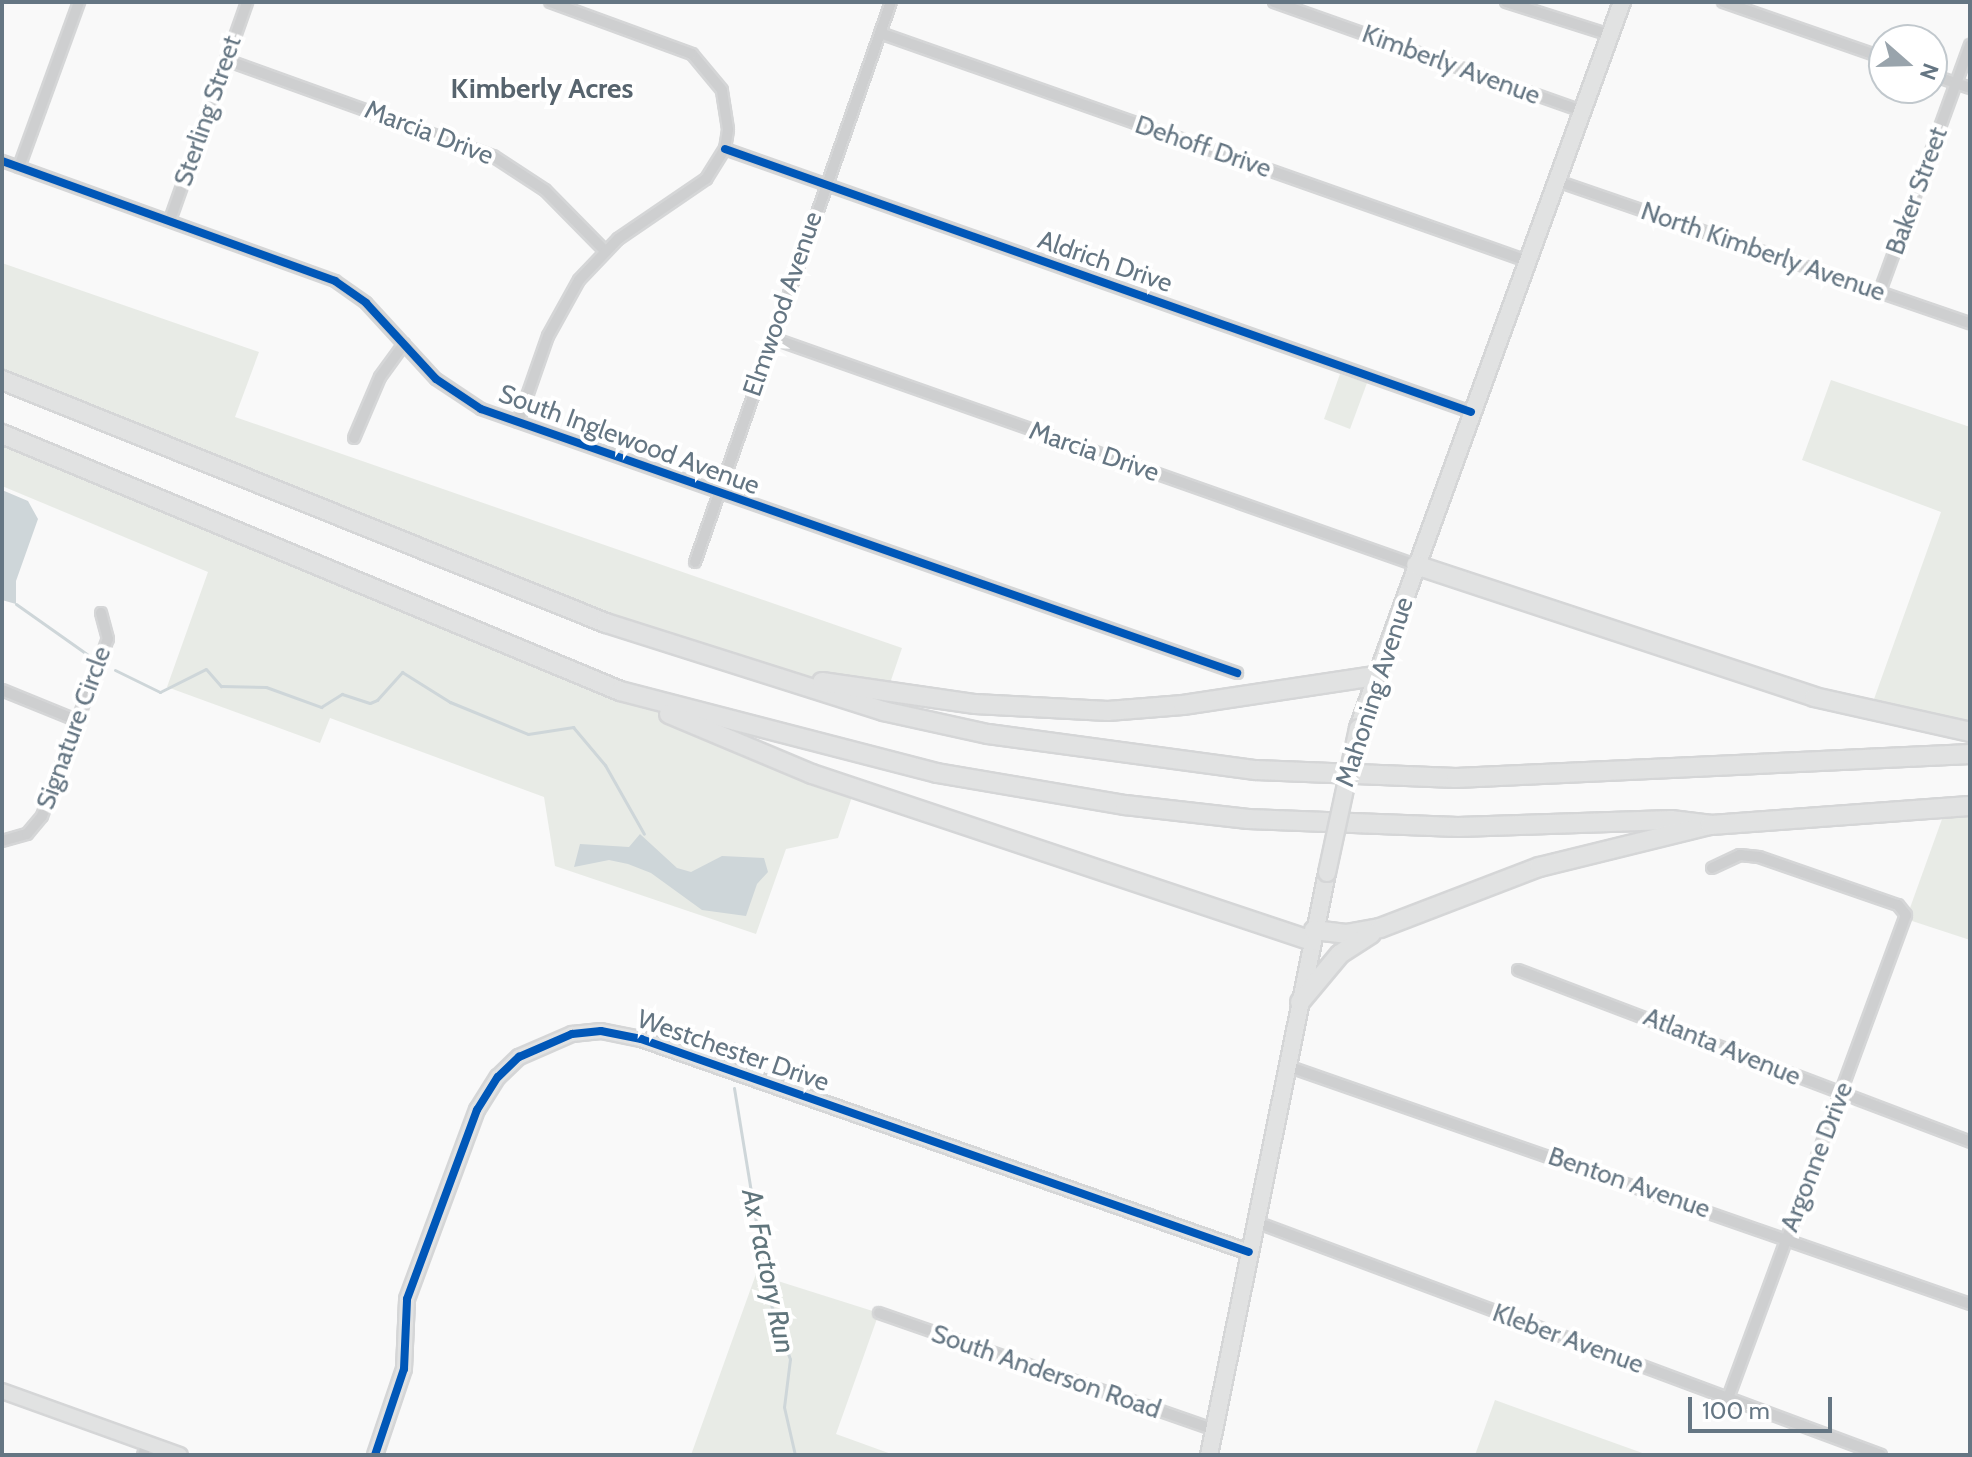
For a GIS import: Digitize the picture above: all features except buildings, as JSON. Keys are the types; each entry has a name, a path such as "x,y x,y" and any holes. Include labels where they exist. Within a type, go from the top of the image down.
{"highway":[{"path":"2,380 530,594 883,711 988,734 1172,762 1319,775 1512,777 1970,754"},
{"path":"2,434 812,774 1313,936 1380,928 1539,867 1710,825 1970,806"},
{"path":"1416,565 1814,697 1970,732"},
{"path":"773,676 975,704 1108,711 1183,705 1375,676"},
{"path":"620,691 937,773 1152,809 1356,826 1671,820 1710,825"},
{"path":"1300,1002 1340,954 1380,928"}],"main road":[{"name":"Mahoning Avenue","path":"1210,1455 1313,936 1358,728 1622,2"}],"street":[{"path":"19,167 79,2"},
{"name":"Sterling Street","path":"170,220 247,2"},
{"path":"518,422 558,313 605,251 706,179 725,149 727,108 703,63 675,46 550,2"},
{"name":"Elmwood Avenue","path":"695,562 891,2"},
{"name":"Kimberly Avenue","path":"1274,2 1582,111"},
{"path":"1506,2 1610,35"},
{"path":"1723,2 1868,52"},
{"name":"Dehoff Drive","path":"880,33 1527,261"},
{"name":"Baker Street","path":"1880,291 1970,45"},
{"name":"Marcia Drive","path":"226,60 493,156 545,190 605,251"},
{"path":"1948,80 1970,88"},
{"name":"Aldrich Drive","path":"725,149 1471,412"},
{"name":"South Inglewood Avenue","path":"2,161 335,281 366,303 457,395 518,422 1237,673"},
{"name":"North Kimberly Avenue","path":"1557,181 1970,323"},
{"name":"Marcia Drive","path":"772,338 1416,565"},
{"path":"354,438 380,377 404,344"},
{"name":"Signature Circle","path":"2,841 21,837 42,816 108,639 101,613"},
{"path":"2,690 78,721"},
{"name":"Argonne Drive","path":"1712,868 1740,855 1759,857 1898,905 1906,915 1728,1398"},
{"name":"Atlanta Avenue","path":"1518,970 1718,1043 1738,1056 1970,1142"},
{"name":"Westchester Drive","path":"375,1455 404,1369 407,1299 477,1110 498,1077 519,1057 572,1034 601,1031 641,1039 1249,1252"},
{"name":"Benton Avenue","path":"1287,1066 1970,1304"},
{"name":"Kleber Avenue","path":"1256,1222 1881,1455"},
{"name":"South Anderson Road","path":"879,1313 1213,1429"},
{"path":"2,1391 145,1449 180,1455"}],"shaded area":[{"path":"2,263 259,352 235,417 902,648 887,692 773,676 680,648 2,380"},
{"path":"1340,374 1367,383 1350,429 1324,419"},
{"path":"1831,380 1970,427 1970,732 1869,713 1941,512 1802,460"},
{"path":"2,434 855,788 838,838 786,849 756,934 555,866 544,797 330,718 320,743 167,687 208,572 2,486"},
{"path":"2,490 28,501 38,519 16,581 16,604 2,600"},
{"path":"1970,806 1970,940 1906,919 1946,808"},
{"path":"640,834 677,868 691,872 722,856 764,858 768,872 757,884 746,916 702,910 651,873 628,864 609,860 574,867 580,844 629,847"},
{"path":"756,1274 879,1313 836,1434 894,1455 691,1455"},
{"path":"1495,1400 1648,1455 1475,1455"}],"waterway":[{"name":"Ax Factory Run","path":"16,604 87,654"},
{"name":"Ax Factory Run","path":"115,670 160,692 206,669 221,686 266,687 321,707 342,694 370,703 377,700 402,672 450,702 528,734 573,727 605,765 644,834"},
{"name":"Ax Factory Run","path":"733,1057 734,1043"},
{"name":"Ax Factory Run","path":"734,1088 768,1296 790,1359 784,1407 795,1455"}],"cycle path":[{"path":"725,149 1471,412"},
{"path":"2,161 335,281 366,303 436,379 481,409 1237,673"},
{"path":"375,1455 404,1369 407,1299 477,1110 498,1077 519,1057 572,1034 601,1031 641,1039 1249,1252"}],"district":[{"name":"Kimberly Acres","path":"542,88"}]}
